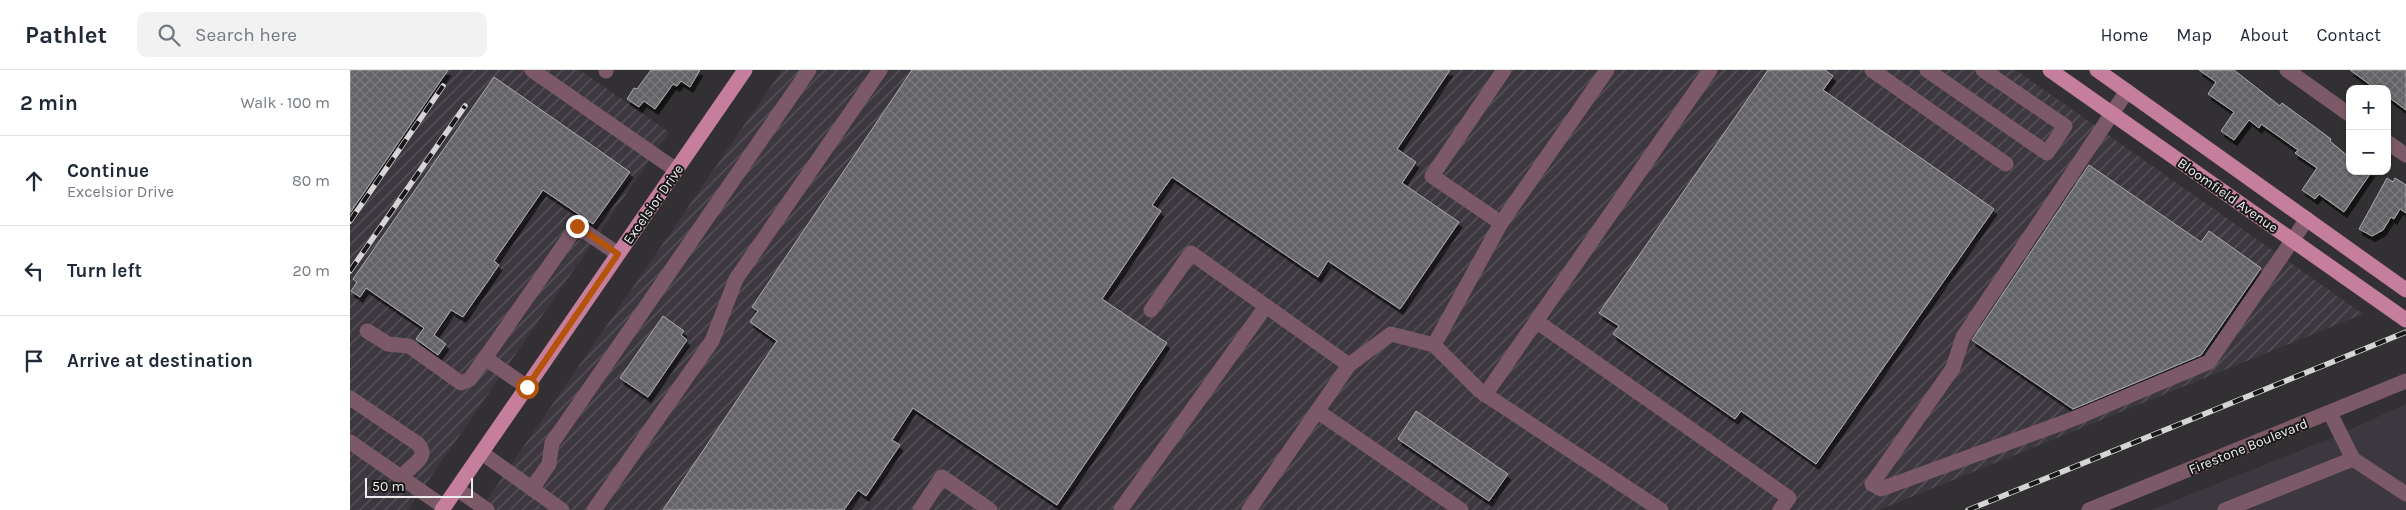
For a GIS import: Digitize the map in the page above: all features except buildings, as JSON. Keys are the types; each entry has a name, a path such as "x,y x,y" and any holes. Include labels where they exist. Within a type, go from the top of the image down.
{"main road":[{"name":"Excelsior Drive","path":"443,508 744,70"},
{"name":"Bloomfield Avenue","path":"2050,70 2406,320"},
{"name":"Bloomfield Avenue","path":"2097,70 2406,290"}],"street":[{"path":"532,70 676,170"},
{"path":"532,489 549,464 552,443 809,70"},
{"path":"594,510 712,341 736,279 880,70"},
{"path":"1501,223 1432,176 1504,70"},
{"path":"1434,345 1501,223 1607,70"},
{"path":"1486,394 1710,70"},
{"path":"1872,70 2006,164"},
{"path":"1927,70 2047,153 2065,126 1983,70"},
{"path":"2287,70 2346,112"},
{"path":"2127,91 1962,337 1953,368 1872,484 1881,488 1899,482 2072,419 2209,362 2307,219"},
{"path":"2391,145 2406,155"},
{"path":"368,331 388,344 408,346 461,383 470,379 577,226 618,254"},
{"path":"1151,310 1191,253 1349,365"},
{"path":"1122,509 1266,306"},
{"path":"1536,321 1789,498 1780,510"},
{"path":"1249,510 1349,365 1391,334 1434,345 1486,394 1661,510"},
{"path":"485,358 527,387"},
{"name":"Firestone Boulevard","path":"2089,510 2406,381"},
{"path":"350,398 418,444 422,449 423,455 417,463 408,467 402,476"},
{"path":"1317,411 1461,510"},
{"path":"2330,413 2354,459 2406,494"},
{"path":"350,442 402,476 443,508"},
{"path":"482,453 562,510"},
{"path":"2225,510 2354,459"},
{"path":"920,510 942,477 990,510"},
{"path":"457,489 488,510"}],"shaded area":[{"path":"350,70 580,70 669,132 408,510 350,510"},
{"path":"782,70 2016,70 2363,314 1879,510 480,510"},
{"path":"2406,404 2406,510 2151,510 2327,440"}],"railway":[{"path":"350,221 443,86"},
{"path":"350,271 465,106"},
{"path":"1968,510 2406,332"}],"route":[{"path":"527,387 618,254 577,226"}]}
